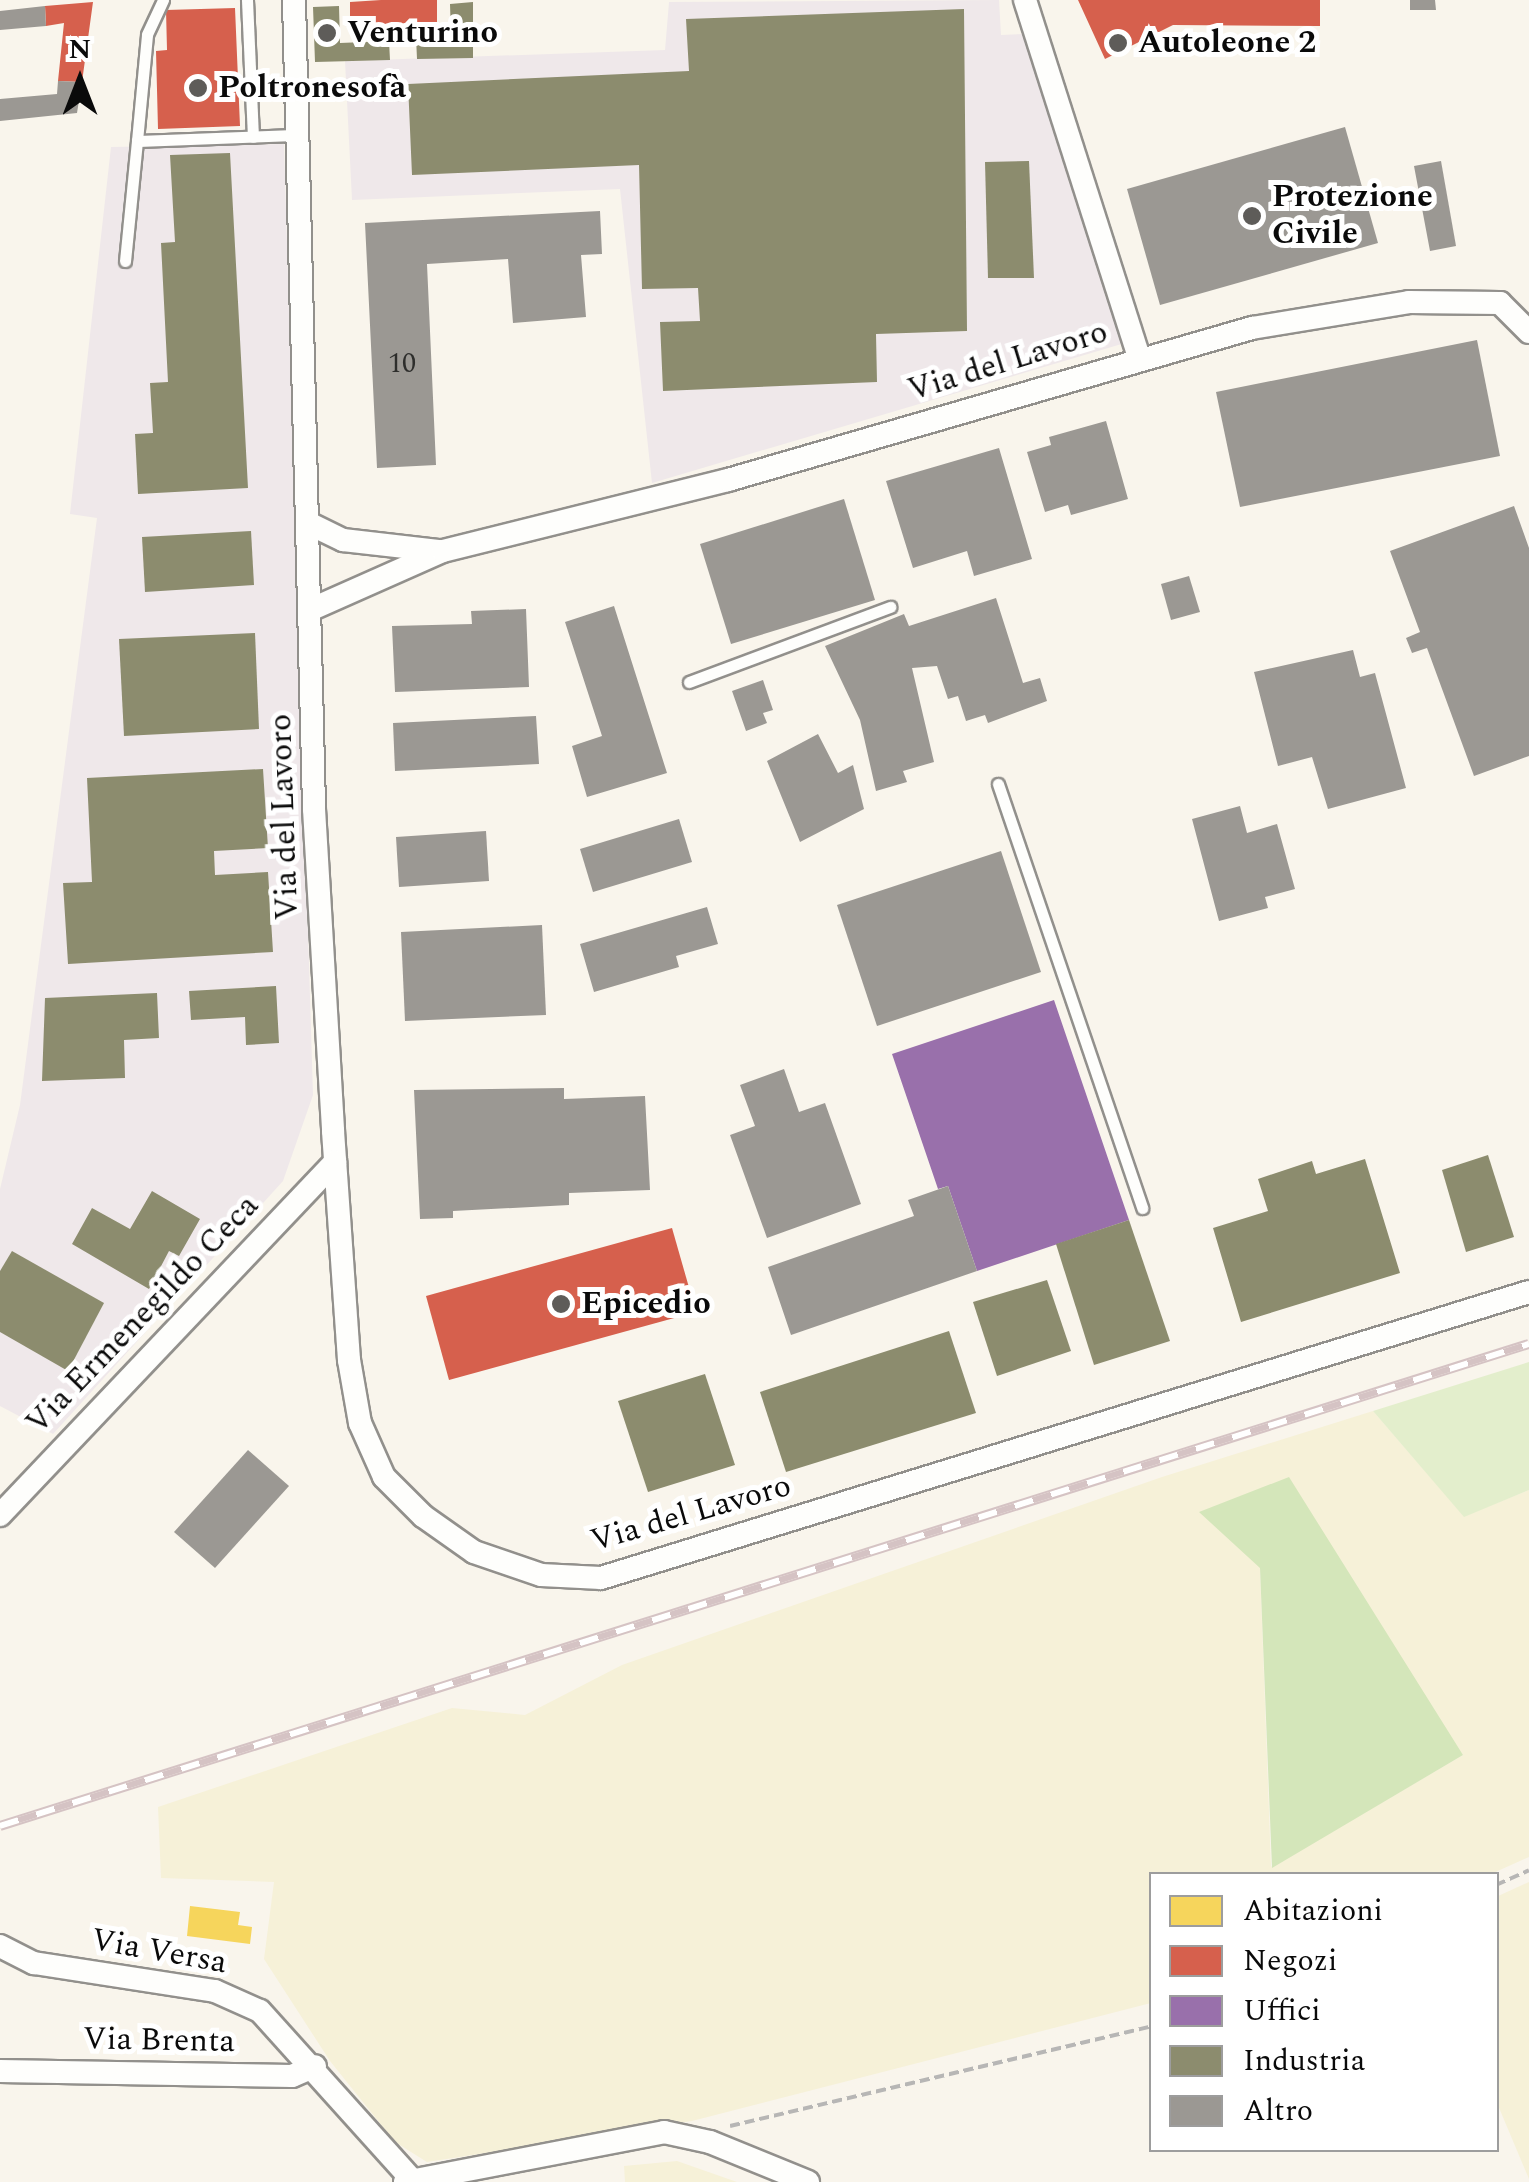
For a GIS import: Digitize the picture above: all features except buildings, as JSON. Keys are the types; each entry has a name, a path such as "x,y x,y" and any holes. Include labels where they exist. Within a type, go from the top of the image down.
{"street":[{"name":"Via del Lavoro","path":"294,0 314,809 335,1162 349,1360 360,1423 384,1477 423,1516 474,1552 541,1575 601,1578 1529,1292"},
{"path":"1025,0 1140,357"},
{"name":"Via del Lavoro","path":"312,608 443,551 728,480 1140,357 1252,328 1409,302 1500,303 1529,332"},
{"name":"Via del Lavoro","path":"308,524 343,540 443,551"},
{"name":"Via Ermenegildo Ceca","path":"0,1515 335,1162"},
{"name":"Via Versa","path":"0,1946 34,1963 215,1991 260,2012 314,2066 408,2181"},
{"name":"Via Brenta","path":"0,2071 292,2076 314,2066"},
{"path":"408,2181 664,2132 710,2142 808,2182"}],"lane":[{"path":"125,261 147,34 163,0"},
{"path":"247,0 253,136"},
{"path":"137,141 295,135"},
{"path":"689,682 890,607"},
{"path":"998,784 1142,1208"}],"path":[{"path":"1499,1883 1529,1870"},
{"path":"724,2128 1149,2027"}],"shaded area":[{"path":"999,0 1001,35 1024,34 1125,343 652,483 620,189 352,200 345,61 665,50 669,2"},
{"path":"284,144 313,1095 283,1181 53,1434 0,1406 0,1189 20,1105 97,518 70,514 111,147"},
{"path":"1373,1411 1464,1516 1529,1490 1529,1857 1495,1872 1149,1872 1149,2004 692,2121 427,2162 395,2142 330,2061 264,1959 274,1882 161,1878 158,1807 452,1708 525,1715 622,1665 1162,1477","holes":["1260,1568 1463,1755 1271,1866"]},
{"path":"1529,1882 1529,2179 1499,2108 1499,1896"},
{"path":"677,2161 737,2182 625,2182 624,2166"}],"green space":[{"path":"1529,1362 1529,1490 1464,1517 1373,1411"},
{"path":"1289,1477 1463,1755 1272,1868 1260,1568 1199,1512"}],"railway":[{"path":"0,1826 1529,1344"}],"place":[{"name":"Venturino","path":"327,33"},
{"name":"Autoleone 2","path":"1118,43"},
{"name":"Poltronesofà","path":"198,88"},
{"name":"Protezione Civile","path":"1252,216"},
{"name":"Epicedio","path":"561,1304"}]}
